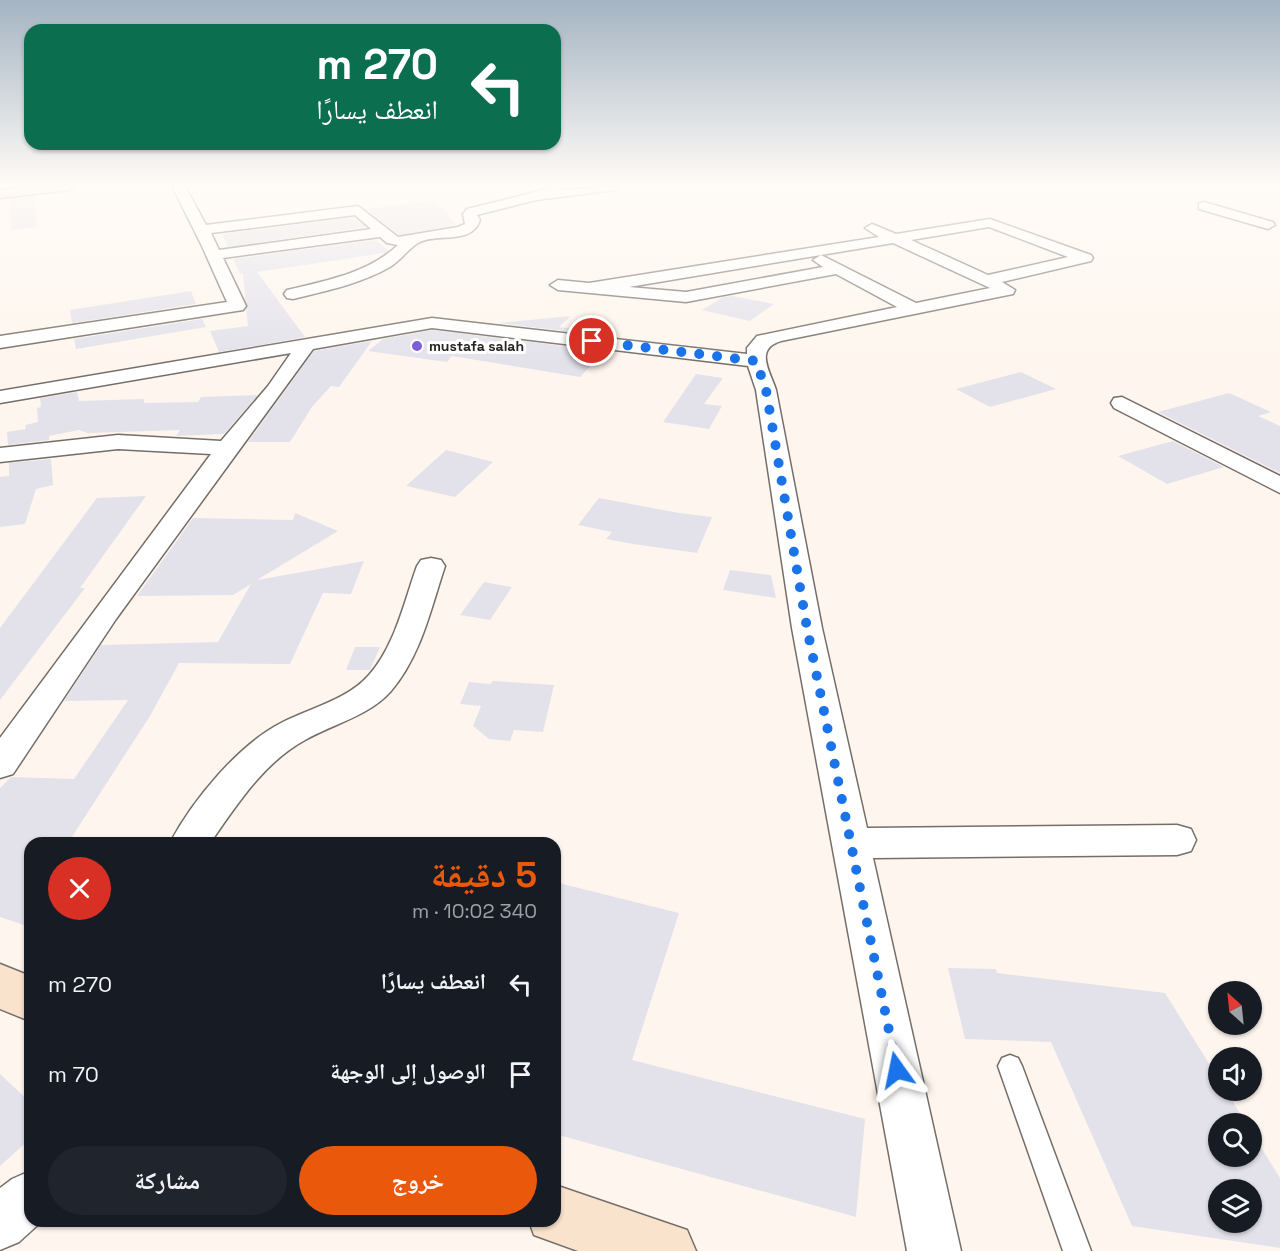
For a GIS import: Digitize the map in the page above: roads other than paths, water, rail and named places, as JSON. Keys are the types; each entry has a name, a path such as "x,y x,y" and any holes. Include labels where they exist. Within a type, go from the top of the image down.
{"main road":[{"path":"0,986 24,996"},
{"path":"561,1216 666,1251"}],"street":[{"path":"0,342 237,306 208,244"},
{"path":"214,255 292,244"},
{"path":"294,294 369,272 399,254 409,244"},
{"path":"588,288 805,252 836,244"},
{"path":"908,244 1007,290 765,340 757,348 756,361 766,390 807,628 934,1251"},
{"path":"987,280 1085,258 1048,244"},
{"path":"805,252 916,310"},
{"path":"558,285 686,297 839,269"},
{"path":"0,397 422,324 450,323 756,361"},
{"path":"0,765 104,615 228,448 275,390 307,344"},
{"path":"1122,403 1280,486"},
{"path":"0,455 118,442 228,448"},
{"path":"194,837 250,762 283,737 348,705 380,684 399,655 431,566"},
{"path":"850,843 1177,840"},
{"path":"0,1223 24,1202"}],"lane":[{"path":"1010,1066 1077,1251"}],"place":[{"name":"mustafa salah","path":"417,346"}]}
